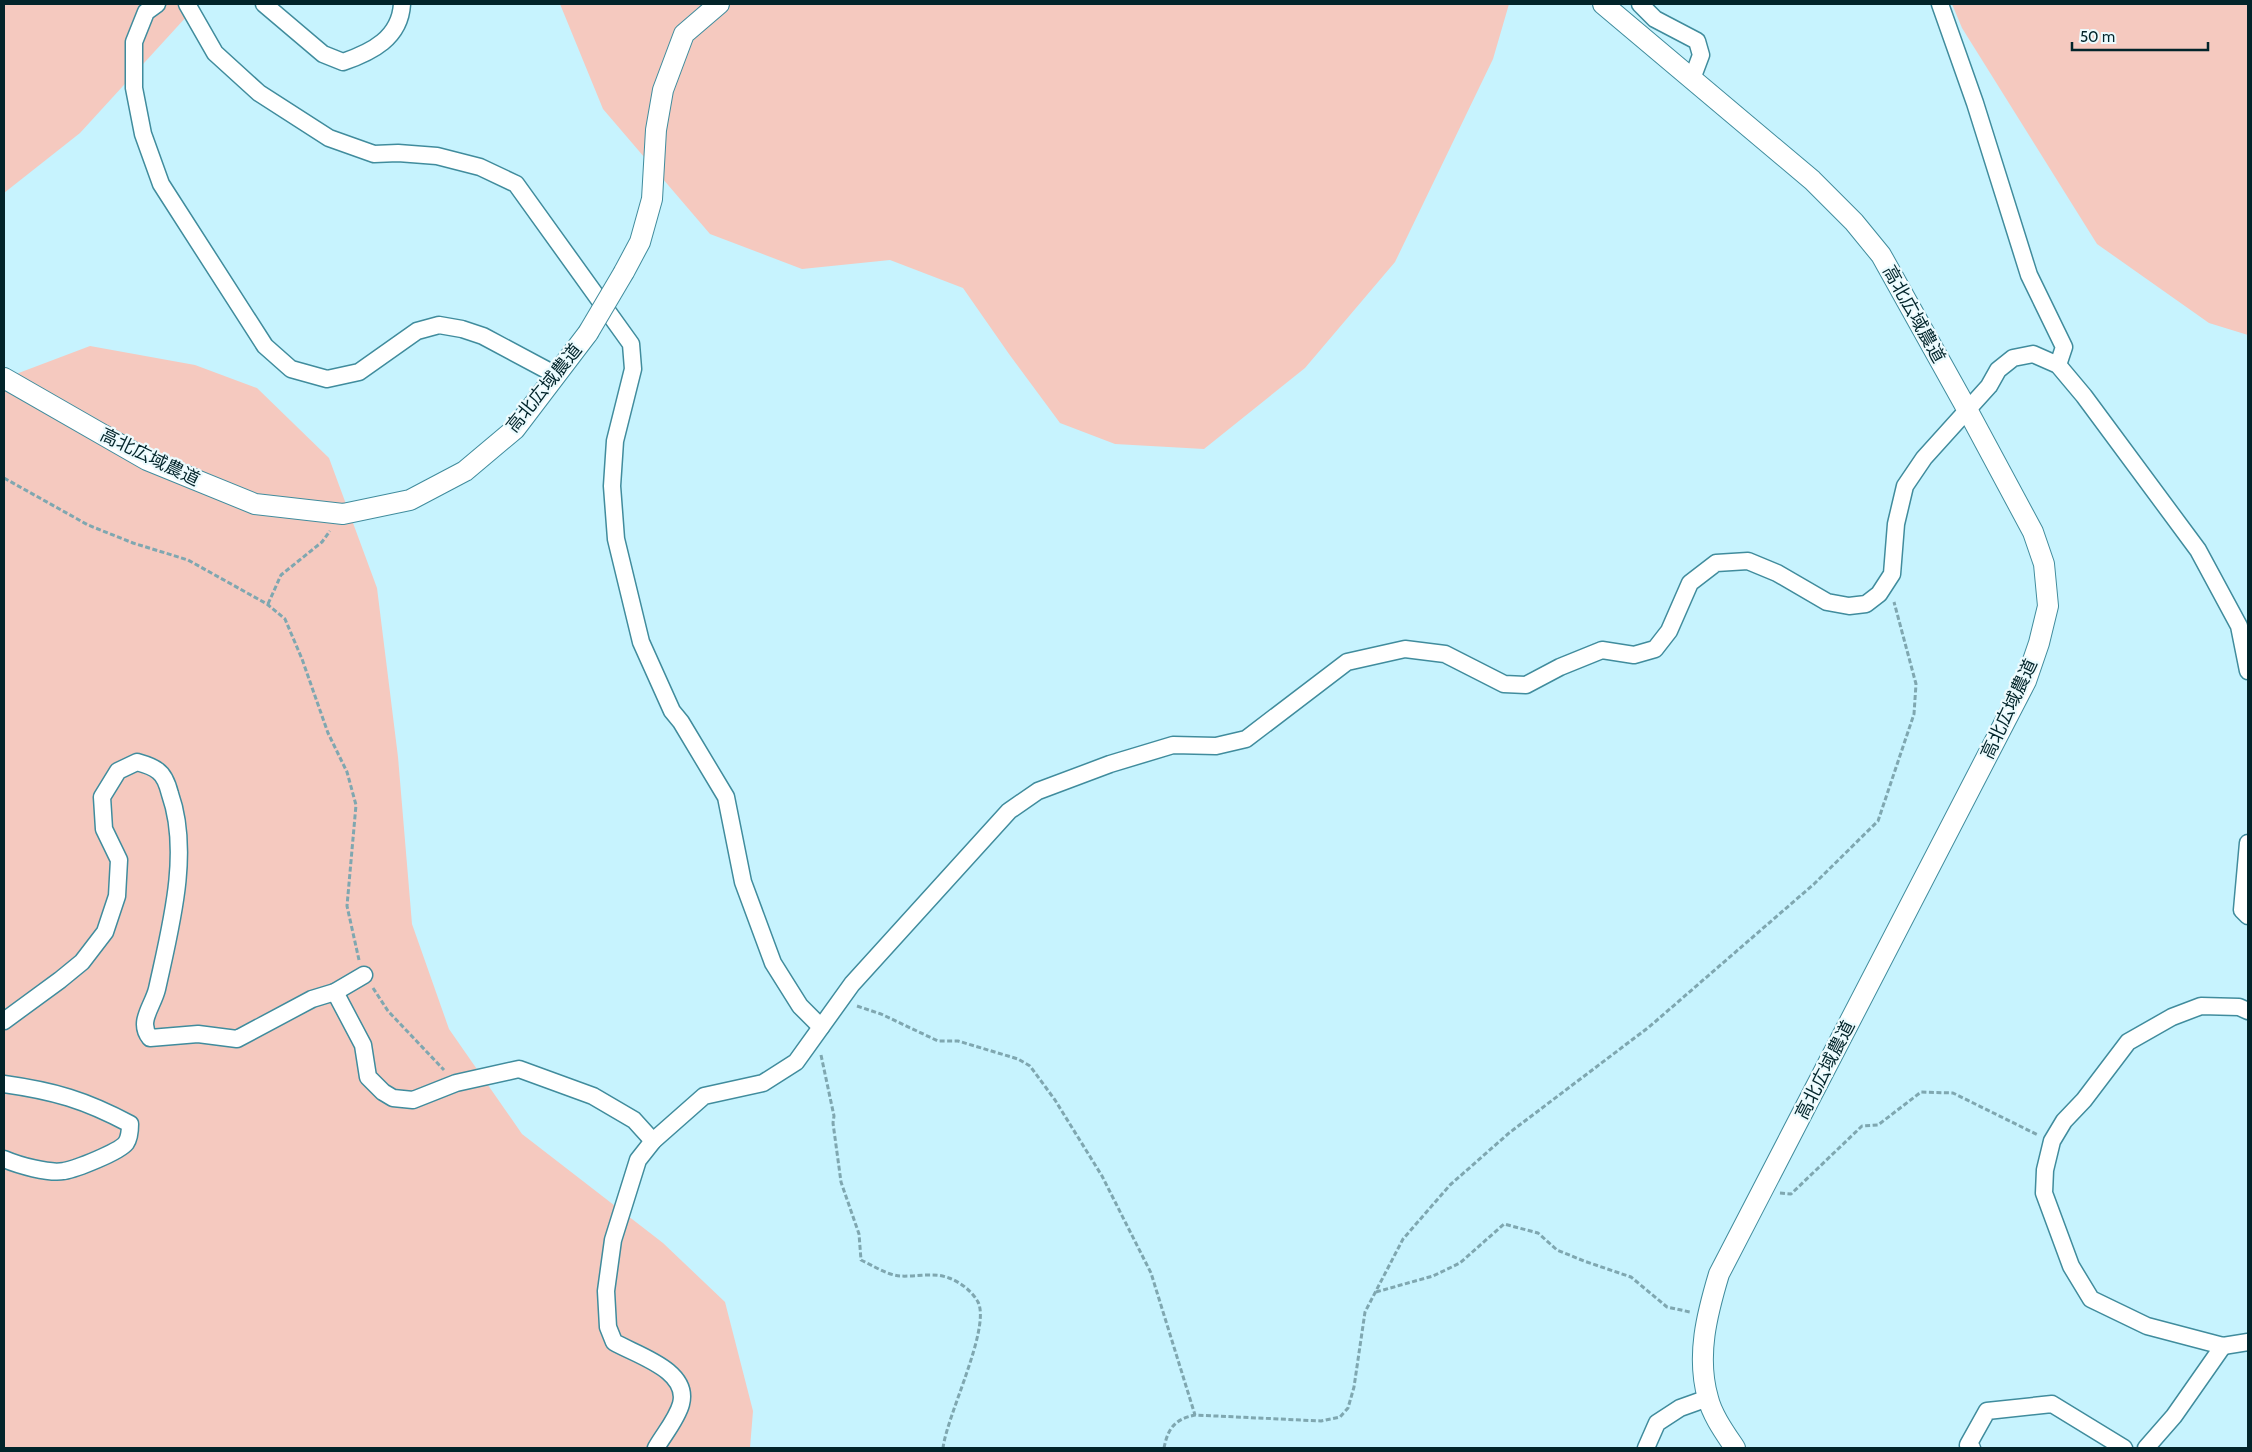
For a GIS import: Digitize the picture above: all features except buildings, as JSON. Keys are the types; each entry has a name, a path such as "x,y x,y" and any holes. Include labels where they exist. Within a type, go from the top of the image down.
{"street":[{"path":"157,4 146,12 134,42 134,88 143,134 161,184 266,346 292,369 327,379 359,372 417,331 439,325 462,329 483,336 556,375"},
{"path":"187,4 215,53 259,93 330,138 374,154 398,153 437,156 480,167 516,184 631,344 633,369 615,441 612,486 616,539 641,642 672,711 681,722 726,797 743,882 773,962 818,1032"},
{"path":"264,4 323,54 343,62 382,45 395,30 402,4"},
{"name":"高北広域農道","path":"4,378 147,460 255,504 343,514 410,500 465,471 515,429 588,333 640,242 652,199 656,130 663,90 684,34 719,4"},
{"name":"高北広域農道","path":"1603,4 1812,180 1854,222 1881,255 2033,532 2044,564 2048,606 2039,643 2026,682 1719,1274 1706,1316 1702,1358 1708,1398 1734,1448"},
{"path":"1640,4 1655,19 1697,41 1701,54 1692,79"},
{"path":"1940,4 1975,103 2029,275 2064,347 2058,365"},
{"path":"656,1448 678,1412 682,1401 679,1387 666,1368 614,1342 608,1327 606,1291 613,1240 638,1160 653,1141 704,1096 763,1083 796,1062 842,999 898,932 1009,811 1038,791 1110,764 1172,745 1216,746 1246,738 1348,662 1405,649 1435,652 1444,654 1504,684 1526,685 1560,667 1602,650 1634,655 1655,649 1669,631 1690,583 1716,563 1748,561 1777,572 1827,602 1849,606 1866,604 1879,594 1892,574 1896,524 1905,486 1924,458 1989,386 1998,370 2013,358 2033,354 2058,365 2084,396 2198,550 2239,626 2248,671"},
{"path":"4,1021 82,962 105,932 118,896 119,860 104,830 102,797 118,771 137,762 158,771 166,781 177,813 180,859 156,993 145,1020 145,1032 150,1038 198,1034 237,1039 312,999 335,992 364,975"},
{"path":"2248,843 2242,910 2248,916"},
{"path":"335,992 363,1045 368,1077 383,1092 393,1098 413,1100 456,1083 519,1070 593,1096 634,1120 653,1141"},
{"path":"2248,1011 2239,1007 2201,1006 2172,1017 2128,1042 2084,1100 2064,1121 2052,1141 2044,1170 2044,1193 2071,1266 2091,1299 2147,1326 2222,1346 2248,1342"},
{"path":"4,1084 42,1089 80,1099 130,1124 130,1133 126,1143 115,1150 63,1172 21,1166 4,1159"},
{"path":"2146,1448 2174,1416 2222,1346"},
{"path":"1646,1448 1657,1423 1680,1408 1708,1398"},
{"path":"1972,1448 1968,1445 1986,1411 2052,1404 2124,1448"}],"path":[{"path":"4,478 88,525 132,543 188,560 268,604 285,619 302,659 328,733 347,772 356,805 347,906 356,952 364,975 388,1011 456,1083"},
{"path":"268,604 281,575 322,542 343,514"},
{"path":"1164,1448 1171,1427 1183,1417 1196,1415 1321,1421 1340,1417 1348,1408 1354,1387 1365,1312 1403,1239 1450,1186 1509,1133 1649,1027 1814,884 1878,821 1914,714 1916,684 1894,602 1892,574"},
{"path":"842,999 881,1014 938,1041 958,1041 1018,1059 1030,1066 1055,1100 1102,1176 1151,1273 1196,1415"},
{"path":"818,1032 834,1116 833,1123 841,1182 859,1234 861,1260 897,1276 947,1277 964,1286 978,1303 979,1327 977,1343 945,1431 942,1448"},
{"path":"1762,1190 1791,1194 1862,1126 1878,1125 1921,1092 1953,1092 2052,1141"},
{"path":"1375,1293 1433,1276 1460,1263 1504,1224 1538,1233 1557,1250 1584,1262 1631,1277 1667,1307 1706,1316"}],"shaded area":[{"path":"4,4 198,4 80,133 4,193"},
{"path":"560,4 1509,4 1493,59 1395,262 1305,368 1204,449 1115,444 1060,423 963,288 890,260 802,269 710,234 603,109"},
{"path":"1952,4 2248,4 2248,335 2209,323 2097,244 1962,28"},
{"path":"90,346 195,365 257,388 329,458 377,588 398,757 412,924 449,1029 522,1134 663,1243 725,1302 753,1411 750,1448 4,1448 4,387 16,374"}]}
